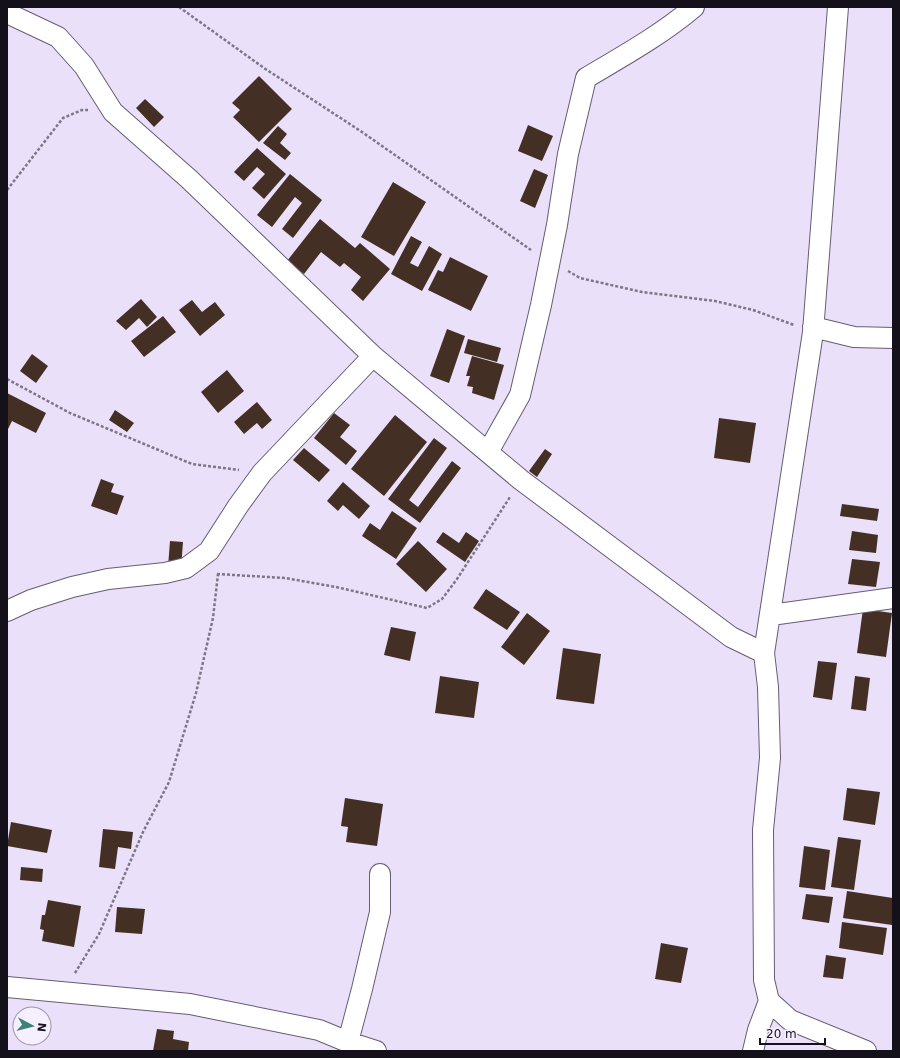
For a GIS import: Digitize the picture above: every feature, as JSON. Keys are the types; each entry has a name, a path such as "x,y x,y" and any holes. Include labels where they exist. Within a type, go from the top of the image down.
{"street":[{"path":"488,452 520,395 557,225 568,154 586,78 675,24 694,7"},
{"path":"753,1051 758,1030 768,1001 764,980 763,830 770,758 768,688 764,653 813,330 838,7"},
{"path":"7,13 58,37 84,66 113,112 189,179 373,356 521,480 731,637 764,653"},
{"path":"813,330 854,337 893,338"},
{"path":"7,612 31,600 72,587 108,579 165,573 186,568 209,551 238,506 262,473 373,356"},
{"path":"771,614 893,598"},
{"path":"348,1042 380,912 380,874"},
{"path":"7,987 190,1004 319,1030 348,1042 376,1051"},
{"path":"768,1001 790,1020 866,1051"}],"path":[{"path":"178,7 264,68 362,132 528,248 580,278 642,292 715,301 753,310 813,330"},
{"path":"7,190 63,118 82,110 113,112"},
{"path":"7,379 70,412 192,464 262,473"},
{"path":"210,574 285,578 336,587 427,608 442,599 457,579 521,480"},
{"path":"63,992 99,934 143,832 169,782 196,693 214,618 218,574"}],"building":[{"path":"259,76 292,109 259,142 233,117 240,110 232,103"},
{"path":"145,99 164,117 154,127 136,108"},
{"path":"528,125 553,136 542,161 518,151"},
{"path":"278,126 287,134 280,143 291,153 285,160 263,143"},
{"path":"257,148 286,174 264,199 252,188 265,174 257,167 244,181 234,172"},
{"path":"534,169 548,175 535,208 520,201"},
{"path":"290,174 322,200 293,238 282,229 302,203 295,197 272,227 257,215"},
{"path":"393,182 426,202 394,256 361,237"},
{"path":"320,219 355,248 360,243 390,269 363,301 351,290 361,277 344,263 340,267 321,252 304,274 287,261"},
{"path":"411,236 422,242 410,263 418,267 429,246 442,254 422,291 391,274"},
{"path":"450,257 488,276 471,311 428,290 438,270 443,272"},
{"path":"141,299 157,317 147,327 139,318 126,330 116,321"},
{"path":"192,300 202,312 215,302 225,315 200,336 179,310"},
{"path":"163,316 176,332 144,357 131,341"},
{"path":"447,329 465,336 449,383 430,376"},
{"path":"468,339 501,348 497,362 464,353"},
{"path":"32,354 48,366 36,383 20,371"},
{"path":"472,356 504,365 494,400 472,393 473,387 467,386 470,376 466,376"},
{"path":"227,370 244,391 218,413 201,392"},
{"path":"7,393 46,413 36,433 12,421 7,431"},
{"path":"257,402 272,420 262,429 257,423 244,434 234,422"},
{"path":"115,410 134,423 127,432 109,420"},
{"path":"334,413 350,425 340,437 357,451 346,465 314,438"},
{"path":"395,415 427,442 384,496 351,469"},
{"path":"719,418 756,423 750,463 714,458"},
{"path":"434,438 447,448 409,500 418,507 452,461 461,468 420,523 388,499"},
{"path":"304,448 330,470 319,482 293,460"},
{"path":"545,449 552,454 537,477 529,471"},
{"path":"101,479 114,484 111,492 124,496 117,515 91,506"},
{"path":"343,482 370,506 359,519 343,505 338,511 327,501"},
{"path":"842,504 879,509 877,521 840,516"},
{"path":"392,511 417,528 396,559 362,536 370,523 380,530"},
{"path":"852,531 878,535 876,553 849,550"},
{"path":"443,532 459,543 466,532 479,541 465,562 436,542"},
{"path":"170,541 183,542 181,568 168,567"},
{"path":"418,541 447,569 426,592 396,564"},
{"path":"852,559 880,562 876,587 848,584"},
{"path":"486,589 520,612 507,630 473,608"},
{"path":"863,609 892,613 886,657 857,653"},
{"path":"527,613 550,631 524,665 501,647"},
{"path":"391,627 416,632 410,661 384,655"},
{"path":"563,648 601,654 594,704 556,699"},
{"path":"818,661 837,663 832,700 813,697"},
{"path":"440,676 479,682 474,718 435,713"},
{"path":"855,676 870,678 866,711 851,709"},
{"path":"847,788 880,792 875,825 843,820"},
{"path":"345,798 383,804 377,846 346,842 348,827 341,826"},
{"path":"11,822 52,830 47,853 7,846"},
{"path":"103,829 133,832 131,849 118,847 115,869 99,867"},
{"path":"838,837 861,840 854,890 831,887"},
{"path":"804,846 830,850 825,890 799,887"},
{"path":"21,867 43,869 42,882 20,880"},
{"path":"847,891 893,898 892,925 843,918"},
{"path":"806,894 833,897 829,923 802,919"},
{"path":"48,900 81,906 74,947 42,941 44,930 40,929 42,915 45,915"},
{"path":"117,907 145,909 142,934 115,932"},
{"path":"842,922 887,928 883,955 839,948"},
{"path":"661,943 688,948 681,983 655,979"},
{"path":"826,955 846,958 843,979 823,977"},
{"path":"157,1029 174,1031 173,1039 189,1042 188,1051 153,1051"}]}
